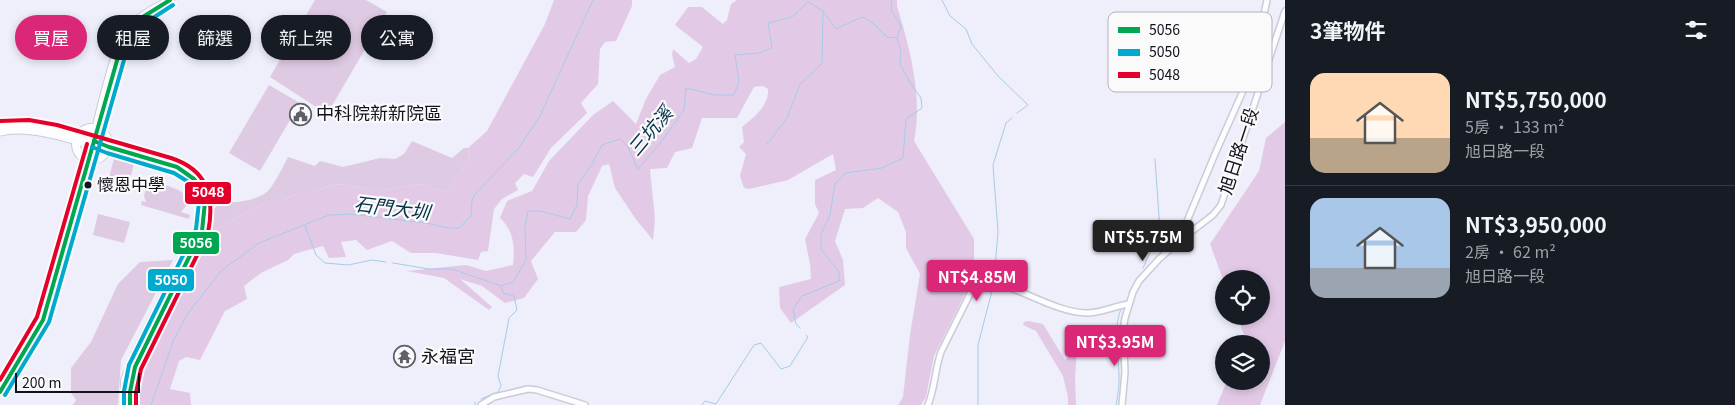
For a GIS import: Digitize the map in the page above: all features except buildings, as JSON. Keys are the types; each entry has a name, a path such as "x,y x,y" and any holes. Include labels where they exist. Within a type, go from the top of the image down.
{"main road":[{"path":"93,144 119,48 128,28 170,0"},
{"path":"0,127 34,126 77,138 108,150 172,169 184,174 196,186 201,215 197,229 135,355 126,380 125,405"},
{"path":"97,128 104,133 108,140 108,150 97,160 82,158 77,152 77,138 85,129 97,128"},
{"path":"0,132 26,130 77,138"},
{"path":"108,150 177,167 186,171 202,187 206,205 202,231 135,367 130,392 130,405"}],"street":[{"name":"旭日路一段","path":"1272,50 1285,11"},
{"path":"1183,238 1185,226 1243,92"},
{"name":"旭日路一段","path":"1122,405 1125,372 1123,330 1128,304 1133,292 1159,259 1213,215 1221,205 1258,92"},
{"path":"0,392 43,320 93,144"},
{"path":"928,405 933,393 941,352 972,290 981,282 999,285 1072,311 1098,312 1128,304"},
{"path":"481,405 494,397 528,389 585,405"}],"shaded area":[{"path":"315,0 366,0 387,12 385,15 361,15 361,56 327,114 270,77 280,60 351,60 351,15 306,15"},
{"path":"554,0 632,0 632,6 616,41 605,42 600,49 598,84 581,103 587,113 551,148 533,177 524,174 515,183 518,190 502,199 494,209 488,251 481,252 478,260 436,253 411,253 392,241 367,250 356,240 341,242 346,257 329,258 323,246 294,254 288,260 261,273 244,286 247,299 225,311 200,360 186,357 179,361 170,389 190,393 191,405 132,405 139,369 156,331 208,231 218,229 267,202 280,202 300,192 314,192 333,184 376,191 420,184 447,192 469,159 468,148 487,131 545,24"},
{"path":"737,0 897,0 914,73 917,107 914,141 974,239 974,276 934,356 926,397 921,405 898,405 903,397 910,335 920,274 906,248 906,232 898,212 878,198 863,208 845,209 835,241 843,260 845,285 791,323 780,308 779,287 811,279 805,239 819,213 815,204 815,180 836,170 833,154 788,180 749,189 744,188 740,176 746,154 739,147 744,142 742,127 764,106 768,89 763,86 754,87 737,118 702,118 692,148 675,152 667,168 650,169 655,219 653,240 635,218 615,188 609,164 602,166 588,196 586,220 576,232 555,232 531,261 538,279 524,298 505,303 482,286 460,279 492,307 489,310 444,278 407,271 466,265 486,271 513,265 514,252 511,234 500,218 507,201 532,191 549,161 593,115 613,101 636,124 646,99 660,75 675,67 672,55 673,49 689,63 696,59 703,47 675,25 688,7 702,7 723,24 727,20 731,4"},
{"path":"269,85 300,103 260,171 229,153"},
{"path":"1285,122 1285,341 1270,379 1270,335 1244,335 1240,325 1270,325 1270,270 1220,270 1210,244 1259,171 1266,138"},
{"path":"412,141 452,158 464,148 468,148 469,159 447,192 420,184 376,191 333,184 314,192 300,192 280,202 267,202 218,229 208,231 211,211 223,201 240,202 264,194 279,175 288,157 315,166 320,161 343,167 380,158 395,159 404,154"},
{"path":"114,159 134,164 127,190 107,185"},
{"path":"158,183 176,189 186,196 186,205 181,212 190,215 189,219 141,205 142,201 146,202 144,196 146,189"},
{"path":"98,214 130,222 124,243 93,235"},
{"path":"173,260 121,360 118,405 73,405 76,400 71,393 71,368 91,342 118,284 140,262"},
{"path":"1024,322 1043,324 1065,360 1077,347 1076,405 1068,405 1063,376 1036,331 1023,325"},
{"path":"1223,390 1266,390 1260,405 1217,405"}],"waterway":[{"name":"石門大圳","path":"151,405 174,339 188,313 221,271 259,243 329,215 351,214 459,228 471,216 472,201 475,194 519,148 540,116 593,0"},
{"name":"三坑溪","path":"393,263 429,269 452,269 501,286 513,282 526,260 525,226 528,211 540,211 570,219 577,205 578,184 591,166 602,145 620,139 628,147 638,169 661,142 684,110 686,88 715,95 734,95 739,82 735,55 759,53 772,48 768,23 792,17 808,2 823,11 836,29 862,17 873,23 887,37 897,38 901,26 891,10 892,0"},
{"path":"942,0 950,16 966,29 972,44 998,76 1028,105 1017,113"},
{"path":"767,144 787,118 800,84 822,64 823,12"},
{"path":"800,328 796,324 793,309 802,296 839,281 839,272 821,249 821,234 830,215 835,183 846,173 882,168 903,158 906,119 922,108 921,98 900,64 901,51 897,39"},
{"path":"994,279 998,232 993,165 1006,123 1012,118"},
{"path":"1143,268 1160,231 1155,159"},
{"name":"三坑溪","path":"305,226 316,255 325,263 348,265 372,260 386,262"},
{"path":"481,399 498,392 501,386 498,376 509,318 517,310 514,296 503,293 501,287"},
{"path":"978,405 978,345 993,287"},
{"path":"1116,405 1119,377 1117,328 1121,309"},
{"path":"702,405 705,401 716,404 754,345 761,343 781,369 790,366 808,337 806,335"}],"transit line":[{"name":"5056","path":"0,392 43,320 124,36 138,20 170,0"},
{"name":"5050","path":"5,395 49,322 130,39 142,25 173,5"},
{"name":"5048","path":"0,121 29,120 57,125 171,158 193,170 206,186 210,208 208,233 141,369 136,393 136,405"},
{"name":"5056","path":"94,141 177,167 194,179 200,186 205,202 202,231 135,367 130,392 130,405"},
{"name":"5048","path":"0,380 37,317 87,144"},
{"name":"5050","path":"92,147 174,173 190,183 199,202 196,229 129,365 124,391 124,405"}],"place":[{"name":"中科院新新院區","path":"300,114"},
{"name":"懷恩中學","path":"88,185"},
{"name":"永福宮","path":"405,357"}]}
